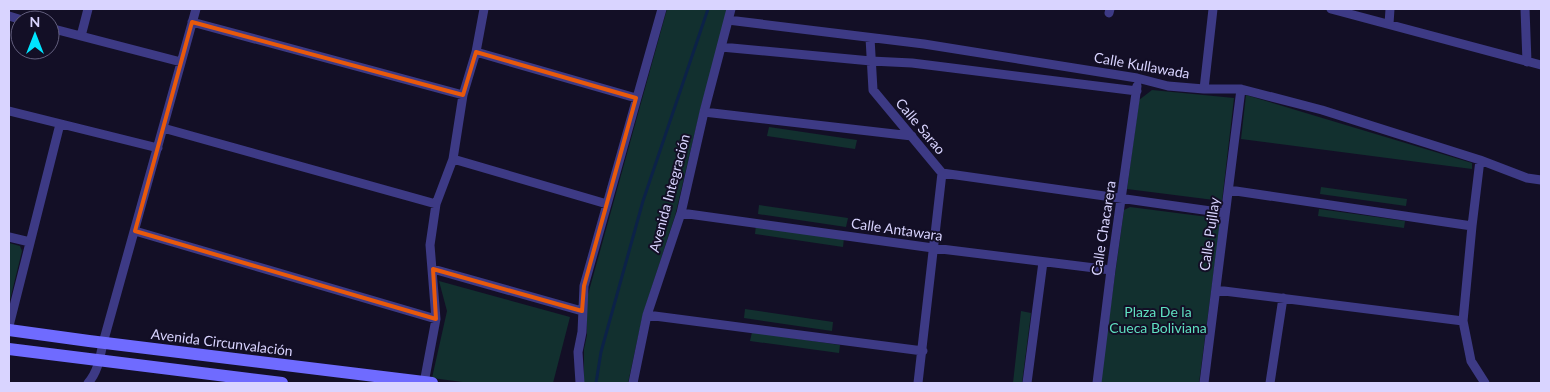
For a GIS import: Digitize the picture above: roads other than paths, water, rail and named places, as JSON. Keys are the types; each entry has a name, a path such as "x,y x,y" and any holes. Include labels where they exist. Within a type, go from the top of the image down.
{"main road":[{"name":"Avenida Circunvalación","path":"9,328 103,343 426,383"},
{"path":"9,349 282,383"}],"street":[{"path":"81,36 88,9"},
{"path":"92,381 100,361 103,343 196,9"},
{"path":"426,383 436,319 430,245 436,204 453,159 463,94 476,52 484,9"},
{"path":"580,383 578,352 582,332 584,286 662,9"},
{"name":"Avenida Integración","path":"633,383 647,315 681,213 704,112 731,9"},
{"path":"1204,89 1212,9"},
{"path":"1331,9 1541,65"},
{"path":"1389,24 1390,9"},
{"path":"1525,9 1527,62"},
{"name":"Calle Kullawada","path":"728,20 924,44 1137,78 1168,86 1204,89 1241,89 1322,110 1480,160 1527,178 1541,180"},
{"path":"192,22 463,94"},
{"path":"60,31 181,62"},
{"name":"Calle Sarao","path":"870,38 873,90 942,173 918,383"},
{"path":"721,47 912,63 1137,91"},
{"path":"476,52 636,98"},
{"name":"Calle Chacarera","path":"1097,383 1137,91 1137,78"},
{"name":"Calle Pujllay","path":"1204,383 1241,89"},
{"path":"9,111 158,148"},
{"path":"704,112 912,136"},
{"path":"9,328 60,124"},
{"path":"163,128 436,204"},
{"path":"453,159 607,204"},
{"path":"1480,160 1463,321 1472,361 1485,383"},
{"path":"942,173 1225,213"},
{"path":"1229,190 1472,226"},
{"name":"Calle Antawara","path":"681,213 933,248 1111,270"},
{"path":"135,231 436,319"},
{"path":"9,237 30,242"},
{"path":"1027,383 1043,262"},
{"path":"433,269 582,311"},
{"path":"1216,290 1463,321"},
{"path":"1270,383 1283,298"},
{"path":"647,315 923,351"}],"waterway":[{"path":"596,383 601,352 643,201 708,9"}],"park label":[{"name":"Plaza De la Cueca Boliviana","path":"1158,320"}]}
